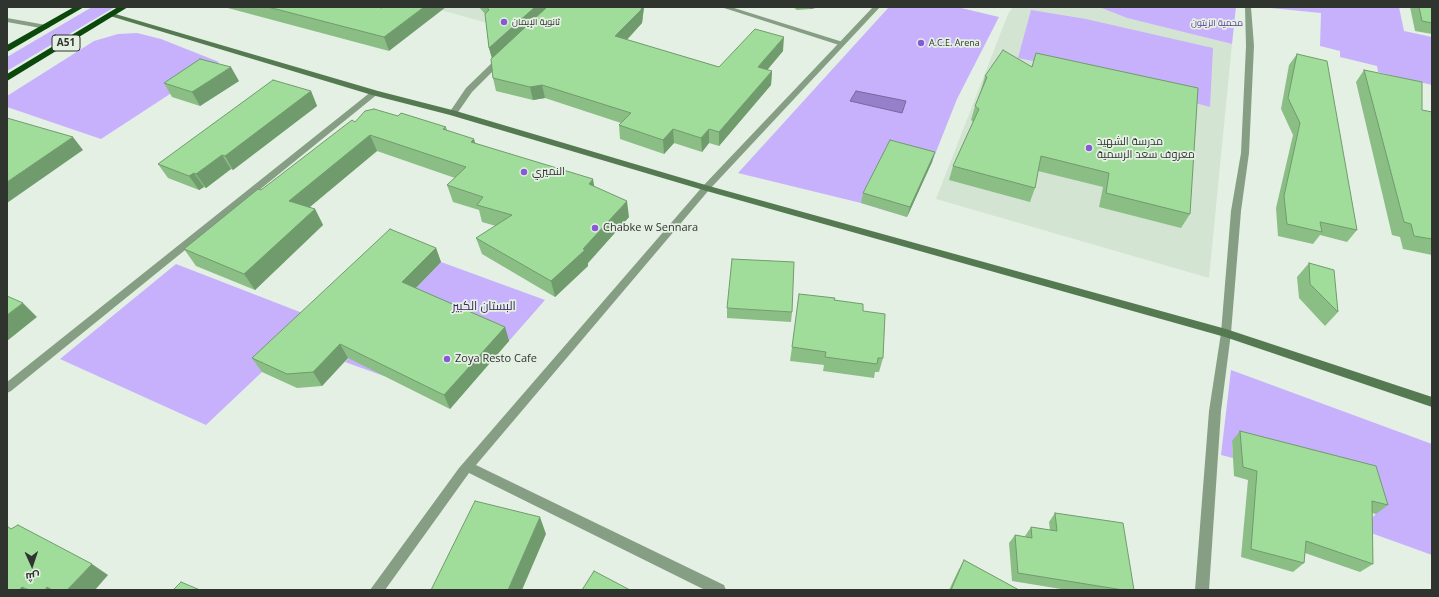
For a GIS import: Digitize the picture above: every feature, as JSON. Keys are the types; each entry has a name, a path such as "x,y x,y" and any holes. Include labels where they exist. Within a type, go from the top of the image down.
{"highway":[{"name":"A51","path":"7,49 80,7"},
{"name":"A51","path":"7,78 124,7"}],"street":[{"path":"724,7 842,43"},
{"path":"377,590 468,467 706,188 877,7"},
{"path":"1202,590 1216,411 1226,333 1236,211 1245,153 1250,46 1248,7"},
{"path":"112,15 375,93 454,113 706,188 1226,333 1432,402"},
{"path":"7,20 46,27"},
{"path":"454,113 468,90 508,52"},
{"path":"7,388 375,93"},
{"path":"468,467 719,590"}],"shaded area":[{"name":"ثانوية الإيمان","path":"430,7 539,7 516,31"},
{"name":"مدرسة الشهيد معروف سعد الرسمية","path":"1013,7 1099,7 1127,18 1232,44 1209,278 936,199 1008,14"},
{"path":"856,91 906,101 902,113 850,101"}],"green space":[{"path":"92,7 115,7 7,71 7,57"},
{"path":"889,7 957,7 999,17 957,99 932,162 907,217 861,203 738,173"},
{"name":"محمية الزيتون","path":"1099,7 1236,7 1232,44 1127,18"},
{"path":"1261,7 1399,7 1404,31 1432,37 1432,85 1378,72 1377,66 1340,57 1340,51 1320,46 1321,13"},
{"path":"1031,10 1086,19 1213,48 1210,107 1072,69 1018,58"},
{"path":"137,33 161,39 219,62 101,139 7,107 7,96 94,41 118,34"},
{"path":"441,262 545,300 509,341 445,313 384,376 345,362"},
{"path":"176,264 318,319 206,425 60,359"},
{"path":"1231,370 1432,444 1432,555 1360,529 1376,514 1232,441 1233,458 1221,455"}],"building":[{"path":"268,7 382,8 424,7 384,37"},
{"path":"487,7 535,7 489,48 485,14 489,10"},
{"path":"547,7 642,7 641,10 615,36 719,67 755,29 784,37 758,67 772,71 719,132 709,129 701,138 673,129 663,140 619,125 631,113 542,85 530,87 493,78 491,59"},
{"path":"1419,7 1432,7 1432,23 1422,21"},
{"path":"1003,50 1032,67 1036,53 1198,88 1190,214 1106,193 1109,173 1041,156 1035,188 953,166 979,109 975,106 987,77 985,76"},
{"path":"1297,54 1327,61 1357,230 1320,222 1322,232 1287,224 1284,196 1300,123 1288,98"},
{"path":"200,59 231,67 192,92 164,83"},
{"path":"1364,70 1422,82 1422,110 1432,112 1432,239 1414,236 1411,224 1404,222"},
{"path":"273,80 311,91 225,156 222,155 196,174 194,173 189,176 158,164"},
{"path":"374,109 398,116 401,113 446,127 443,129 474,139 471,142 593,179 589,184 627,201 583,249 585,250 551,281 476,238 512,215 477,205 483,197 447,185 466,167 370,135 289,201 315,209 244,274 184,249 258,189 261,190 352,120 355,122 365,111"},
{"path":"7,118 73,137 7,182"},
{"path":"890,140 935,152 910,207 863,193"},
{"path":"390,229 436,248 402,282 505,327 444,395 340,344 313,372 287,374 252,358"},
{"path":"732,259 794,262 792,312 727,308"},
{"path":"1309,263 1334,270 1338,312 1310,284"},
{"path":"799,294 835,298 834,300 863,304 863,311 885,314 883,358 878,358 877,364 825,357 826,352 792,347"},
{"path":"7,296 23,303 7,315"},
{"path":"1240,431 1376,466 1388,505 1372,501 1373,564 1306,541 1304,563 1251,549 1257,471 1243,467"},
{"path":"475,501 540,517 508,590 431,590"},
{"path":"1055,513 1123,523 1134,590 1123,590 1018,573 1015,535 1032,538 1031,527 1057,531"},
{"path":"18,525 92,564 67,590 52,590 47,587 45,590 29,590 22,587 19,590 7,590 7,526 11,529"},
{"path":"964,560 1019,590 951,590"},
{"path":"594,571 630,590 582,590"},
{"path":"181,582 200,590 173,590"}],"place":[{"name":"ثانوية الإيمان","path":"504,22"},
{"name":"A.C.E. Arena","path":"921,43"},
{"name":"مدرسة الشهيد معروف سعد الرسمية","path":"1089,148"},
{"name":"النميري","path":"524,172"},
{"name":"Chabke w Sennara","path":"595,228"},
{"name":"Zoya Resto Cafe","path":"447,359"}],"district":[{"name":"البستان الكبير","path":"484,307"}]}
